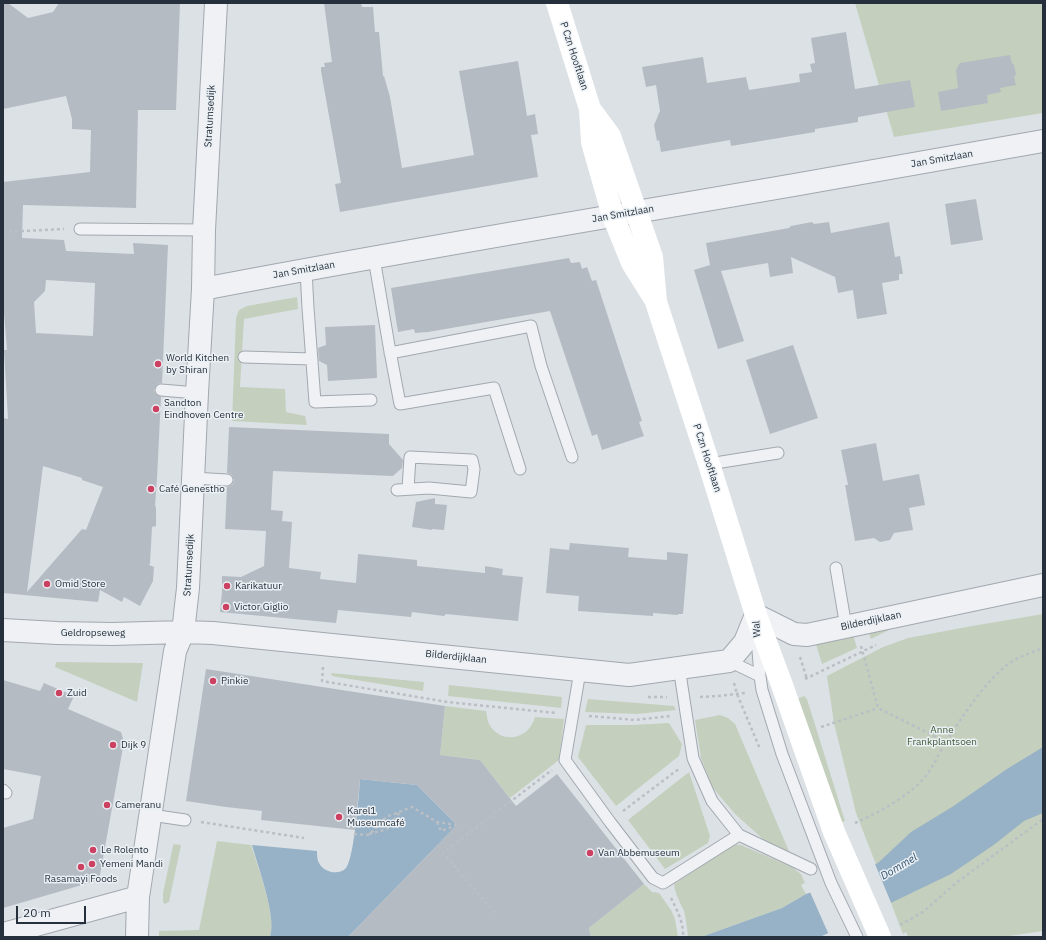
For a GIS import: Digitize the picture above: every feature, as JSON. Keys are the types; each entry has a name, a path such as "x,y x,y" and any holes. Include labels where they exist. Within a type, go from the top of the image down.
{"street":[{"name":"Stratumsedijk","path":"137,937 138,897 175,651 183,632 188,588 216,3"},
{"name":"P Czn Hooftlaan","path":"557,3 590,109 592,142 613,216 632,263 656,302"},
{"name":"P Czn Hooftlaan","path":"590,109 610,136 643,210 652,257 656,302 756,615"},
{"name":"Jan Smitzlaan","path":"203,289 643,210 803,184 1043,141"},
{"name":"Bilderdijklaan","path":"756,615 794,634 807,635 1043,585"},
{"path":"729,661 745,642 756,615"},
{"name":"Wal","path":"756,615 834,832 852,874 884,928"},
{"name":"Geldropseweg","path":"3,630 112,634 183,632"},
{"name":"Bilderdijklaan","path":"183,632 221,634 629,675 729,661"},
{"path":"3,934 138,897"}],"lane":[{"path":"80,228 204,230"},
{"path":"374,258 400,404 494,388 520,469"},
{"path":"306,270 315,402 371,400"},
{"path":"390,353 532,326 540,366 572,458"},
{"path":"244,357 312,359"},
{"path":"161,390 197,393"},
{"path":"709,464 778,453"},
{"path":"410,457 472,460 474,469 471,492 429,488 402,490 410,457"},
{"path":"193,478 227,480"},
{"path":"836,568 851,626"},
{"name":"Wal","path":"756,615 762,690 782,754 831,883 855,934"},
{"path":"729,661 760,676"},
{"path":"678,668 693,758 712,801 739,836 811,870"},
{"path":"580,671 565,760 653,878 664,883 739,836"},
{"path":"151,815 185,820"}],"path":[{"path":"3,232 80,228"},
{"path":"852,825 887,808 914,788 926,775 946,742 978,697 995,677 1008,665 1024,655 1043,648"},
{"path":"862,652 878,708"},
{"path":"324,664 322,681 447,702 635,720 686,714"},
{"path":"821,727 878,708 946,742"},
{"path":"626,808 693,758"},
{"path":"495,913 443,853 565,760"},
{"path":"369,834 386,817 412,808 437,822 458,825 441,831 437,822"},
{"path":"354,834 369,834 387,829 400,812"},
{"path":"884,928 923,912 956,883 1043,819"},
{"path":"185,820 304,838"},
{"path":"678,912 683,937"}],"green space":[{"path":"855,3 1043,3 1043,113 894,137"},
{"path":"297,297 298,309 244,319 240,387 285,389 286,412 305,416 307,425 232,421 236,318 239,310 247,306"},
{"path":"998,603 999,606 893,628 871,639 868,630"},
{"name":"Anne Frankplantsoen","path":"1043,614 1043,931 1002,937 908,937 906,932 903,934 856,813 834,723 827,676 883,647 908,638"},
{"path":"853,634 857,648 822,664 815,641"},
{"path":"56,662 143,663 137,702 55,667"},
{"path":"331,673 424,682 423,691 332,676"},
{"path":"449,685 562,697 561,708 448,696"},
{"path":"804,696 807,699 845,821 836,824 797,699"},
{"path":"588,699 674,706 676,710 637,714 585,712"},
{"path":"445,706 486,711 488,722 494,731 507,737 521,735 527,731 532,725 535,717 564,719 559,760 510,798 480,760 440,755"},
{"path":"720,715 728,718 735,724 791,856 764,840 735,814 713,788 701,758 695,720"},
{"path":"669,723 682,744 679,756 616,806 578,757 586,725"},
{"path":"689,772 710,836 708,843 665,869 628,820"},
{"path":"217,841 251,845 269,905 271,917 270,937 159,937 159,931 199,930"},
{"path":"174,844 181,845 169,902 165,904 163,902 163,893"},
{"path":"734,844 741,845 792,867 801,874 805,883 801,885 806,894 782,908 701,937 688,937 684,911 674,884"},
{"path":"644,884 652,892 659,893 671,910 675,919 678,937 591,937 589,928"}],"water":[{"name":"Dommel","path":"1043,747 1043,813 1024,821 995,844 951,874 820,937 701,937 782,908 806,894 828,886 878,863 911,832"},
{"path":"360,779 417,785 457,825 348,937 270,937 271,917 269,905 252,845 317,851 318,862 324,869 331,872 339,872 343,870 349,862 356,826"}],"pier":[{"path":"875,864 892,905 829,935 810,892"}],"building":[{"path":"3,3 8,3 28,18 53,12 59,3 180,3 176,110 138,110 136,208 23,205 22,238 64,240 66,251 134,254 133,243 168,245 162,383 158,384 154,390 157,395 161,397 155,506 156,526 152,527 149,565 154,567 153,581 140,606 124,597 122,602 100,590 98,602 3,593 3,418 8,419 4,350 7,350 3,300 3,182 90,172 91,130 72,129 72,119 66,96 3,109","holes":["46,280 95,283 93,336 36,333 34,302 45,291","43,466 82,478 82,480 103,487 86,530 82,529 27,592"]},
{"path":"324,3 361,3 362,7 373,7 375,32 379,32 383,76 390,97 402,168 474,155 459,71 518,61 527,116 535,114 538,134 531,135 538,177 340,212 335,184 341,183 321,71 321,67 325,67 324,63 332,62"},
{"path":"846,32 855,89 910,80 915,107 858,117 858,122 815,129 815,132 731,146 730,140 661,152 654,125 660,111 656,85 646,87 642,67 703,57 707,83 746,77 749,90 800,82 799,74 812,72 810,64 815,63 811,38"},
{"path":"1010,55 1016,74 1014,77 1016,85 1000,88 1001,92 987,95 988,103 941,111 938,92 958,88 956,70 960,63"},
{"path":"976,199 983,240 951,245 945,204"},
{"path":"812,222 814,224 829,222 831,233 889,222 895,257 900,256 903,274 899,274 899,280 882,283 887,314 857,319 853,290 838,293 835,277 791,257 793,273 770,277 768,263 721,271 744,341 718,349 694,270 710,265 706,243 789,228 791,226"},
{"path":"569,258 571,263 580,262 582,269 587,267 592,281 596,280 642,421 639,422 644,436 602,450 597,434 592,436 550,311 428,332 415,333 414,329 398,332 391,288"},
{"path":"375,325 377,378 328,381 327,365 319,361 318,348 326,345 325,327"},
{"path":"793,345 818,418 770,434 746,360"},
{"path":"229,427 389,434 389,444 403,460 402,468 393,476 273,471 271,510 283,511 282,521 292,522 289,568 321,572 320,579 356,583 358,554 417,560 417,566 485,573 485,566 503,569 502,575 523,577 518,621 446,614 444,616 412,612 411,617 338,610 336,623 220,612 222,576 241,577 264,566 266,531 225,529 227,487 233,484 234,480 231,474 227,473"},
{"path":"876,443 883,481 919,474 925,505 909,508 913,530 894,533 890,540 880,542 874,538 855,541 845,485 848,485 841,450"},
{"path":"435,498 435,504 447,505 444,530 412,527 416,502"},
{"path":"570,543 629,548 628,557 667,560 667,552 688,554 683,614 653,613 653,616 578,611 579,596 546,593 550,548 569,550"},
{"path":"206,669 445,706 440,755 480,760 516,806 557,774 644,884 589,928 591,937 348,937 457,825 417,785 360,779 355,830 261,820 262,811 186,801"},
{"path":"3,680 40,691 44,683 74,696 68,709 121,732 124,742 99,880 3,908 3,828 33,819 41,776 3,769"}],"place":[{"name":"World Kitchen by Shiran","path":"158,364"},
{"name":"Sandton Eindhoven Centre","path":"156,409"},
{"name":"Café Genestho","path":"151,489"},
{"name":"Omid Store","path":"47,584"},
{"name":"Karikatuur","path":"227,586"},
{"name":"Victor Giglio","path":"226,607"},
{"name":"Pinkie","path":"213,681"},
{"name":"Zuid","path":"59,693"},
{"name":"Dijk 9","path":"113,745"},
{"name":"Cameranu","path":"107,805"},
{"name":"Karel1 Museumcafé","path":"339,817"},
{"name":"Le Rolento","path":"93,850"},
{"name":"Van Abbemuseum","path":"590,853"},
{"name":"Yemeni Mandi","path":"92,864"},
{"name":"Rasamayi Foods","path":"81,867"}]}
